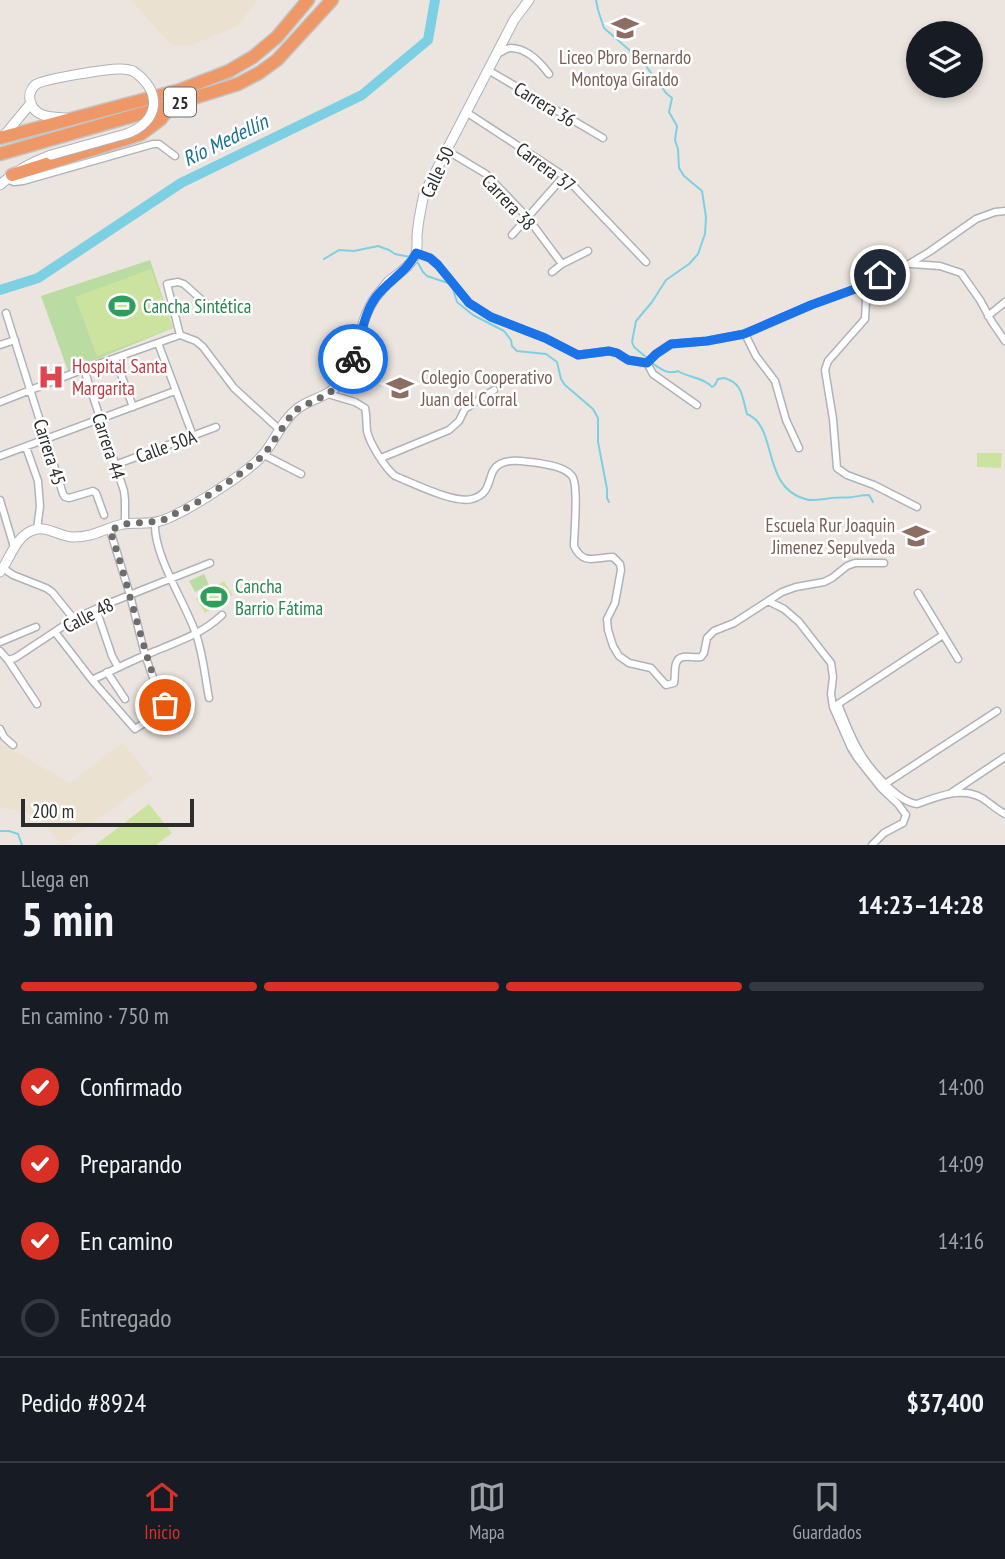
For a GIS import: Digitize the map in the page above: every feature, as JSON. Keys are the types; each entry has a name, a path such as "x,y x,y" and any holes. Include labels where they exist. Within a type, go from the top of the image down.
{"highway":[{"name":"25","path":"1,138 180,90 229,71 277,37 308,0"},
{"name":"25","path":"0,154 238,84 260,73 277,60 332,0"},
{"path":"6,179 141,134 161,119 171,105"}],"street":[{"name":"Calle 50","path":"416,253 419,215 424,194 518,12 528,0"},
{"path":"496,54 511,48 518,49 538,60 549,74"},
{"path":"6,179 31,163 51,155 136,130 144,125 152,112 153,93 144,78 133,71 122,69 44,80 32,89 31,103 35,110 44,116 75,118"},
{"name":"Carrera 36","path":"488,70 603,138"},
{"path":"1,138 31,103"},
{"name":"Carrera 37","path":"466,112 564,176 646,262"},
{"path":"6,179 23,181 153,144 159,144 174,156"},
{"name":"Carrera 38","path":"446,150 486,174 527,217 562,264"},
{"path":"512,235 564,176"},
{"path":"647,363 671,344 744,334 855,289 893,268 909,264 976,219 1005,211"},
{"path":"552,272 588,251"},
{"path":"74,619 46,587 1,570 23,537 37,528 72,537 110,530 125,524 155,522 198,502 254,464 264,455 292,414 328,394 342,380 349,370 364,321 374,299 414,260 416,253 430,258 469,303 491,317 545,338 578,355 609,351 628,360 647,363"},
{"path":"909,264 940,266 961,273 1005,341"},
{"path":"867,282 865,319 828,361 825,370 837,468 917,507"},
{"path":"180,335 167,284 184,284 214,311"},
{"path":"988,316 1005,302"},
{"name":"Carrera 45","path":"6,313 63,494 65,498 93,491 104,515"},
{"path":"744,334 775,381 789,429 799,448"},
{"path":"0,402 180,335 203,347 234,388 280,430"},
{"path":"0,345 15,340"},
{"path":"158,343 194,436"},
{"path":"115,358 133,407"},
{"path":"647,363 653,374 697,405"},
{"name":"Carrera 44","path":"85,369 125,500 125,524"},
{"path":"381,458 450,430 465,410 494,390"},
{"path":"0,456 175,391"},
{"path":"328,394 365,408 368,433 388,470 395,476 454,499 470,500 484,494 497,466 510,461 558,468 571,475 576,485 574,546 577,552 588,559 613,557 620,564 615,603 607,619 613,646 619,656 629,663 651,668 666,685 676,680 677,660 683,657 701,657 707,638 714,631 734,623 789,589 824,582 855,563 884,564"},
{"name":"Calle 50A","path":"115,465 216,427"},
{"path":"26,447 38,481 40,506 37,528"},
{"path":"264,455 301,474"},
{"path":"0,500 14,547"},
{"path":"155,522 156,539 196,635 209,698"},
{"path":"55,632 135,729 166,709 145,655 110,530"},
{"name":"Calle 48","path":"8,660 74,619 209,563"},
{"path":"918,593 958,660"},
{"path":"768,601 784,608 799,622 831,663 834,677 831,694 858,759 906,815 903,823 884,833 872,845"},
{"path":"96,609 118,667"},
{"path":"92,680 196,635 214,624 222,615"},
{"path":"0,642 36,627"},
{"path":"835,706 943,635"},
{"path":"0,651 37,704"},
{"path":"107,673 125,699"},
{"path":"835,706 859,751 885,784 911,803 917,804 951,793 1005,757"},
{"path":"885,784 997,711"},
{"path":"0,729 13,745"},
{"path":"951,793 974,794 1005,814"}],"shaded area":[{"path":"131,0 258,0 237,26 191,45 171,45"},
{"path":"0,743 70,783 122,743 153,779 62,845 36,815 0,807"}],"green space":[{"path":"150,260 173,328 68,371 41,296"},
{"name":"Cancha Sintética","path":"151,269 173,328 97,356 75,297"},
{"path":"977,453 1002,453 1001,468 977,467"},
{"path":"204,574 209,585 195,592 189,581"},
{"name":"Cancha Barrio Fátima","path":"224,581 233,595 205,613 196,599"},
{"path":"149,804 172,833 156,845 95,845"}],"waterway":[{"name":"Río Medellín","path":"0,290 38,278 181,183 362,95 428,40 435,0"},
{"path":"596,0 604,28 643,62 672,98 669,112 677,126 675,140 679,168 684,176 702,191 706,217 705,234 698,254 666,280 636,321 632,342 647,358"},
{"path":"324,259 339,250 354,251 378,246 410,257"},
{"path":"418,263 427,276 448,283"},
{"path":"452,286 457,302 473,315 504,331 517,351 546,354 557,362 565,385 593,409 598,418 598,442 609,502"},
{"path":"652,363 664,371 678,371 712,387 718,379 724,378 735,383 741,392 747,414 757,421 763,431 775,470 791,492 812,500 869,495 873,502"},
{"path":"0,831 18,834 22,845"}],"way so far":[{"path":"165,705 145,655 110,530 125,524 161,521 198,502 236,477 264,455 292,414 335,388 349,370 353,359"}],"place":[{"name":"Liceo Pbro Bernardo Montoya Giraldo","path":"625,28"},
{"name":"Cancha Sintética","path":"122,306"},
{"name":"Hospital Santa Margarita","path":"51,377"},
{"name":"Colegio Cooperativo Juan del Corral","path":"400,388"},
{"name":"Escuela Rur Joaquin Jimenez Sepulveda","path":"916,536"},
{"name":"Cancha Barrio Fátima","path":"214,597"}],"route":[{"path":"353,359 364,321 374,299 414,260 416,253 430,258 469,303 491,317 545,338 578,355 609,351 638,363 647,363 671,344 744,334 855,289 880,275"}]}
